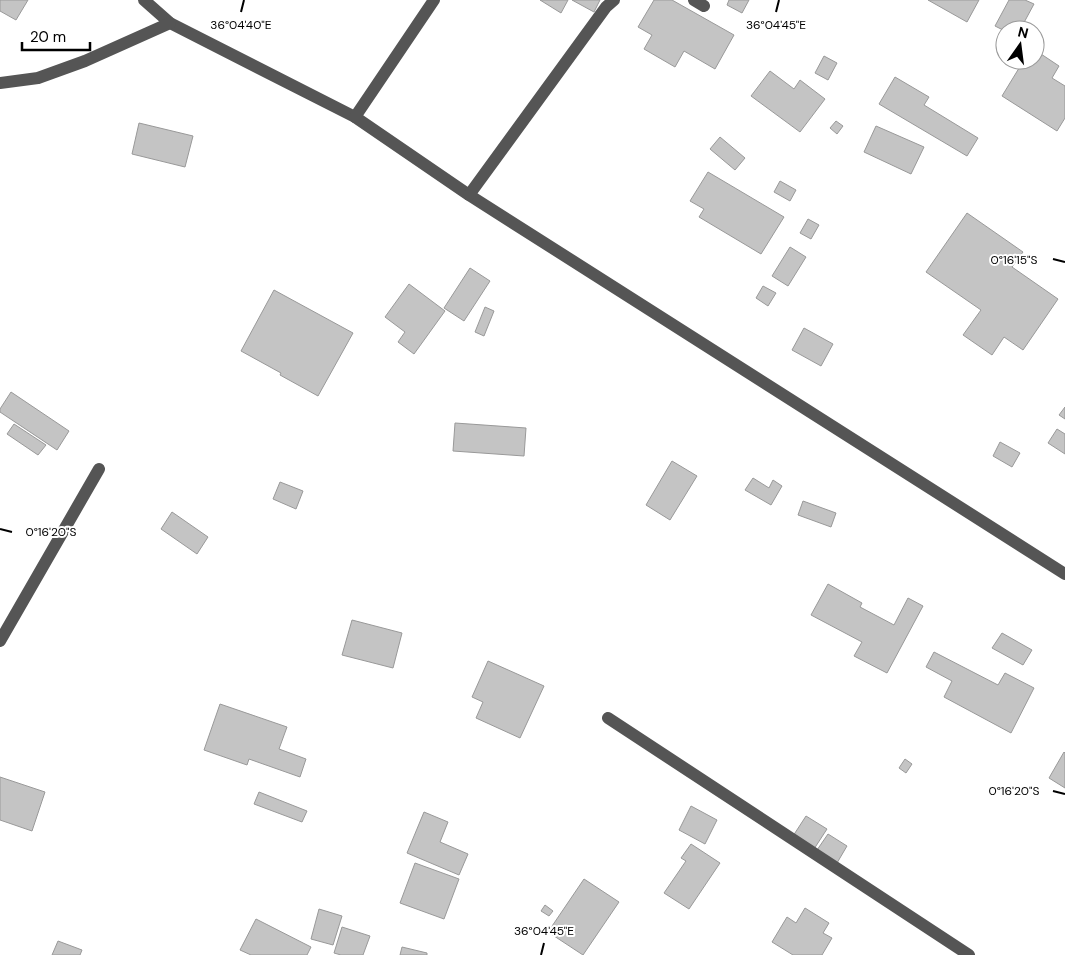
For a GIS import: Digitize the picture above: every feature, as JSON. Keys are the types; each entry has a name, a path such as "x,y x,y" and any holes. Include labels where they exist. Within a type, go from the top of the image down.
{"street":[{"path":"144,0 170,24 355,117 468,195 1065,574"},
{"path":"355,117 434,0"},
{"path":"468,195 606,7 614,0"},
{"path":"0,83 38,78 86,60 170,24"},
{"path":"0,641 98,469"},
{"path":"608,718 969,955"}],"building":[{"path":"0,0 28,0 16,20 0,11"},
{"path":"540,0 568,0 561,13"},
{"path":"572,0 600,0 594,12"},
{"path":"654,0 672,0 734,35 715,69 684,51 675,67 644,49 652,35 638,27"},
{"path":"729,0 749,0 742,13 727,5"},
{"path":"928,0 979,0 967,22"},
{"path":"1009,0 1025,0 1034,4 1025,20 998,20"},
{"path":"824,56 837,63 828,80 815,73"},
{"path":"1045,57 1059,66 1052,78 1065,86 1065,118 1057,131 1002,96 1018,70 1045,70"},
{"path":"770,71 794,89 800,80 825,99 800,132 751,96"},
{"path":"895,77 929,97 924,105 978,138 967,156 879,104"},
{"path":"836,121 843,126 837,134 830,128"},
{"path":"139,123 193,136 185,167 132,154"},
{"path":"876,126 924,147 911,174 864,152"},
{"path":"720,137 745,158 735,170 710,149"},
{"path":"708,172 784,217 761,254 699,217 704,209 690,201"},
{"path":"780,181 796,190 790,201 774,192"},
{"path":"967,213 1023,252 1012,267 1058,299 1023,350 1004,337 992,355 963,335 981,310 926,272"},
{"path":"808,219 819,225 811,239 800,233"},
{"path":"790,247 806,257 788,286 772,276"},
{"path":"470,268 490,281 464,321 444,308"},
{"path":"409,284 445,311 414,354 398,342 405,332 385,317"},
{"path":"763,286 776,293 768,306 756,298"},
{"path":"274,290 353,333 318,396 241,351"},
{"path":"485,307 494,311 484,336 475,332"},
{"path":"804,328 833,344 821,366 792,350"},
{"path":"11,392 69,431 57,450 0,412"},
{"path":"1065,407 1065,419 1059,415"},
{"path":"455,423 526,428 524,456 453,451"},
{"path":"14,424 46,445 38,455 7,434"},
{"path":"1057,429 1065,434 1065,454 1048,443"},
{"path":"1000,442 1020,453 1012,467 993,456"},
{"path":"672,461 697,476 670,520 646,505"},
{"path":"753,478 769,488 773,480 782,486 771,505 745,490"},
{"path":"280,482 303,491 296,509 273,499"},
{"path":"803,501 836,513 831,527 798,515"},
{"path":"172,512 208,537 197,554 161,529"},
{"path":"828,584 862,603 860,607 894,625 908,598 923,606 887,673 854,656 862,642 811,615"},
{"path":"352,620 402,633 393,668 342,655"},
{"path":"1002,633 1032,650 1023,665 992,648"},
{"path":"934,652 998,685 1005,673 1034,688 1011,733 944,697 952,681 926,667"},
{"path":"488,661 544,686 520,738 476,718 483,702 472,697"},
{"path":"220,704 287,727 279,749 306,759 300,777 249,759 247,765 204,750"},
{"path":"1065,753 1065,788 1049,778"},
{"path":"905,759 912,764 906,773 899,768"},
{"path":"0,777 45,792 32,831 0,820"},
{"path":"259,792 307,811 302,822 254,804"},
{"path":"691,806 717,820 705,844 679,830"},
{"path":"424,812 448,822 440,842 468,854 459,875 407,853"},
{"path":"806,816 827,829 814,849 793,836"},
{"path":"828,834 847,846 837,863 817,850"},
{"path":"691,844 720,863 689,909 664,893 686,861 681,858"},
{"path":"415,863 459,879 444,919 400,903"},
{"path":"584,879 619,902 583,955 548,932"},
{"path":"545,905 553,911 549,916 541,911"},
{"path":"805,908 829,923 823,933 832,938 822,955 793,955 772,942 787,917 796,923"},
{"path":"319,909 342,916 333,945 311,939"},
{"path":"256,919 311,947 307,955 251,955 240,950"},
{"path":"342,927 370,936 363,955 341,955 334,953"},
{"path":"58,941 82,950 80,955 52,955"},
{"path":"402,947 427,953 427,955 400,955"}]}
